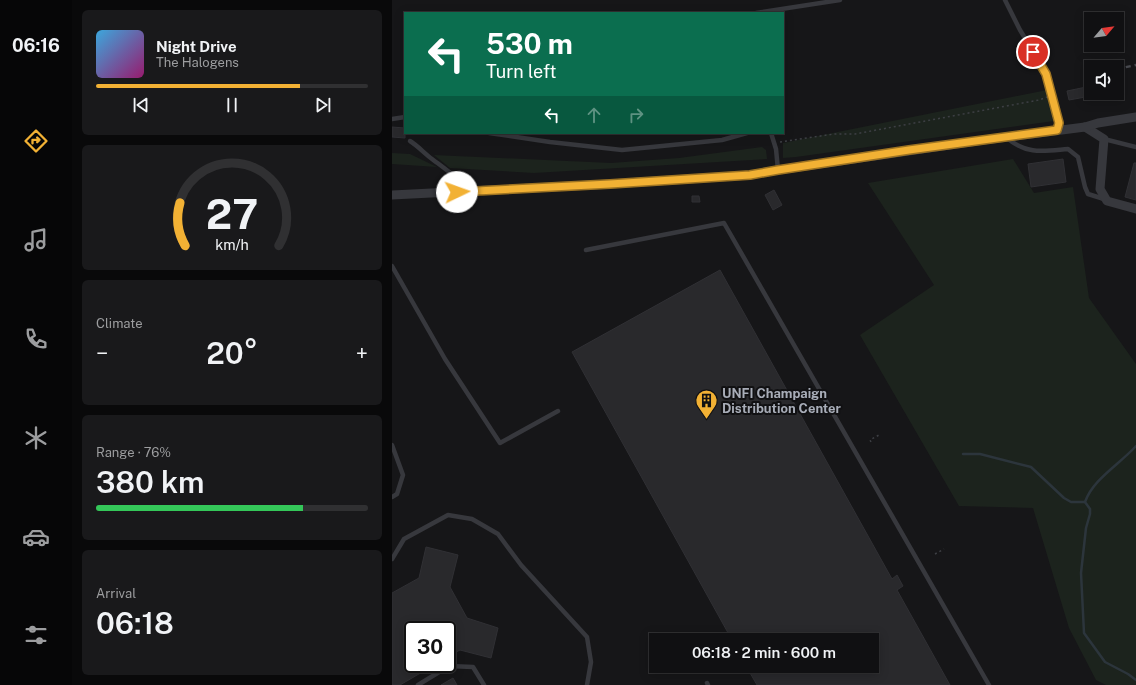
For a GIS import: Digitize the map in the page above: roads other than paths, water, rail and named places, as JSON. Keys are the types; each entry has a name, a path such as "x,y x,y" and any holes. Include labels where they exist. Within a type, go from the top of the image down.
{"street":[{"path":"392,195 470,192 750,175 1006,137 1085,127 1098,123 1136,117"},
{"path":"1085,127 1104,139 1100,189 1105,199 1107,201 1136,209"}],"lane":[{"path":"762,12 840,0"},
{"path":"1005,0 1020,30 1046,74 1059,123 1057,130"},
{"path":"392,119 404,117"},
{"path":"504,134 622,150 722,140 743,134"},
{"path":"772,134 775,143 778,170"},
{"path":"1006,137 1016,145 1039,152 1068,149 1078,156 1088,194 1105,199"},
{"path":"1104,139 1136,147"},
{"path":"410,140 452,173 470,192"},
{"path":"586,250 724,223 989,685"},
{"path":"392,266 445,359 500,443 558,411"},
{"path":"392,445 403,475 397,494 392,497"},
{"path":"392,559 404,539 448,515 472,519 498,534 521,565 587,637 591,662 587,685"},
{"path":"418,685 449,666 473,667 484,685"}],"waterway":[{"path":"1136,446 1100,479 1094,486 1085,502 1090,509 1090,514 1086,528 1081,573 1084,633 1105,662 1136,680"},
{"path":"963,454 980,454 1031,467 1064,498 1071,502 1085,502"}],"railway":[{"path":"1124,68 1136,65"}],"place":[{"name":"UNFI Champaign Distribution Center","path":"707,420"}]}
